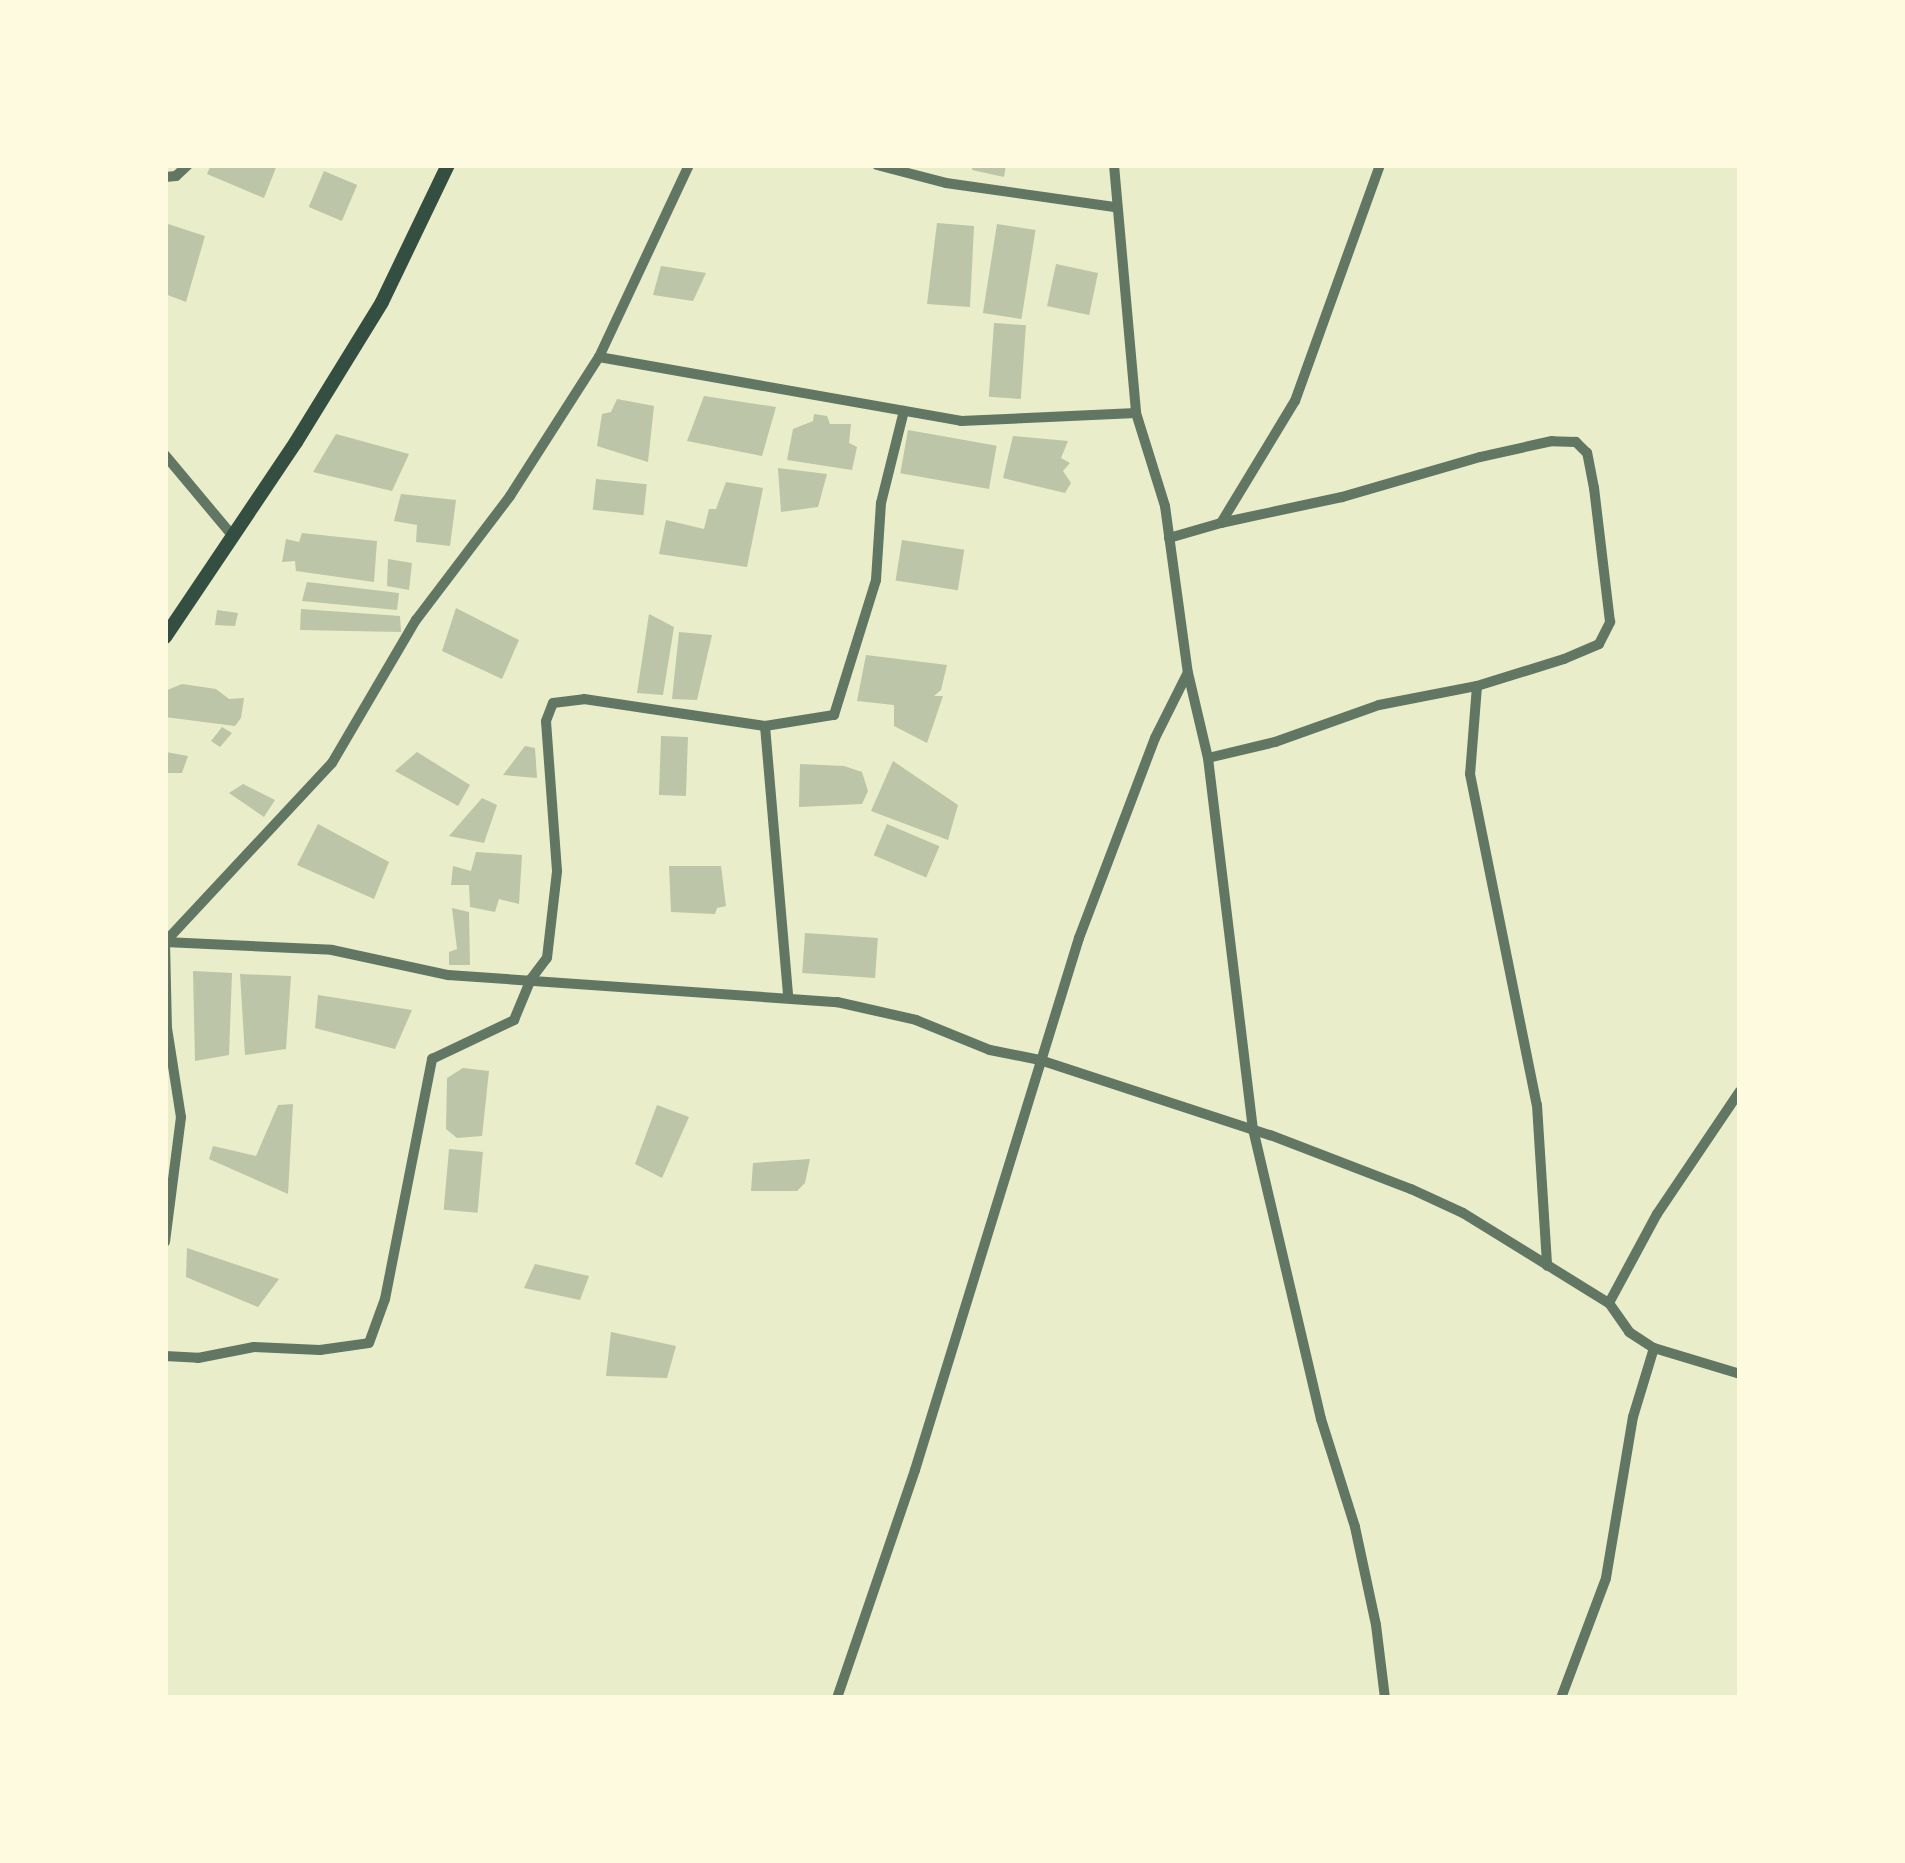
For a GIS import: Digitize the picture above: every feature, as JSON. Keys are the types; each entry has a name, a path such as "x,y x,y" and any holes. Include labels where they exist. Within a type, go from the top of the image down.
{"main road":[{"path":"165,637 382,302 448,165"}],"street":[{"path":"165,177 176,176 188,165"},
{"path":"689,165 599,358 510,496 416,620 332,763 165,942 332,950 448,975 837,1002 916,1020 990,1050 1040,1060 1253,1130 1464,1212 1609,1304 1629,1332 1654,1348 1740,1374"},
{"path":"877,165 946,183 1114,208"},
{"path":"1114,165 1114,208 1136,413 1165,506 1188,673 1208,758 1253,1130 1321,1419 1355,1527 1376,1625 1385,1698"},
{"path":"1221,523 1295,401 1380,165"},
{"path":"599,358 961,421 1136,413"},
{"path":"165,1356 198,1358 254,1348 320,1350 369,1342 385,1298 432,1059 514,1020 531,979 547,958 557,871 546,721 553,704 584,699 765,726 834,716 876,580 881,503 904,411"},
{"path":"1169,538 1552,442 1576,442 1586,453 1594,488 1610,622 1599,644 1476,686 1379,705 1276,742 1208,758"},
{"path":"165,455 232,536"},
{"path":"837,1698 915,1470 1080,938 1148,756 1188,673"},
{"path":"1476,686 1470,774 1536,1105 1547,1266"},
{"path":"765,726 788,997"},
{"path":"165,942 167,1028 181,1117 165,1242"},
{"path":"1609,1304 1657,1214 1740,1090"},
{"path":"1561,1698 1606,1578 1633,1417 1654,1348"}],"building":[{"path":"211,165 277,165 264,198 207,174"},
{"path":"973,165 1006,165 1004,177 972,170"},
{"path":"324,171 357,185 342,221 309,207"},
{"path":"165,223 205,236 186,302 165,294"},
{"path":"937,223 974,226 970,307 927,304"},
{"path":"997,224 1036,230 1021,319 983,313"},
{"path":"1056,264 1098,273 1089,315 1047,306"},
{"path":"661,266 706,273 693,301 653,295"},
{"path":"994,323 1026,325 1021,399 989,397"},
{"path":"704,396 776,407 762,456 687,441"},
{"path":"617,399 654,406 648,462 597,446 602,414 611,412"},
{"path":"814,414 827,416 830,424 851,424 849,443 857,447 852,470 787,460 793,429 813,421"},
{"path":"908,430 997,446 989,489 900,473"},
{"path":"336,434 409,454 392,491 313,472"},
{"path":"1013,436 1068,441 1061,458 1070,463 1063,471 1071,483 1065,493 1003,478"},
{"path":"778,468 827,474 818,507 781,512"},
{"path":"596,479 647,484 643,515 593,510"},
{"path":"726,482 763,488 747,567 659,554 666,520 704,529 709,509 716,509"},
{"path":"401,494 456,500 450,546 416,542 417,525 394,521"},
{"path":"302,533 377,541 374,582 296,571 295,561 282,562 286,539 299,542"},
{"path":"902,540 964,550 958,590 896,580"},
{"path":"388,559 412,563 409,590 387,586"},
{"path":"307,582 399,593 397,610 302,601"},
{"path":"456,608 519,640 502,679 442,651"},
{"path":"301,609 400,616 401,632 300,630"},
{"path":"217,610 238,613 235,626 215,625"},
{"path":"649,614 674,627 663,695 637,693"},
{"path":"679,632 712,635 697,700 672,699"},
{"path":"866,655 947,665 941,690 934,696 943,696 927,743 894,726 894,705 857,701"},
{"path":"182,684 216,689 229,699 244,698 241,718 235,726 165,717 165,691"},
{"path":"222,727 232,733 220,747 211,741"},
{"path":"661,736 688,737 686,796 659,795"},
{"path":"525,746 535,748 537,778 503,775"},
{"path":"166,752 188,756 182,773 165,773"},
{"path":"417,752 470,785 458,806 395,771"},
{"path":"893,761 958,805 948,840 871,811"},
{"path":"800,764 844,766 862,772 868,791 862,804 799,807"},
{"path":"243,784 275,800 264,817 229,793"},
{"path":"482,798 497,805 484,843 449,836"},
{"path":"318,824 389,862 374,899 297,865"},
{"path":"887,824 939,846 926,878 874,855"},
{"path":"476,852 522,855 519,904 499,899 495,912 470,907 469,885 451,885 453,866 471,871"},
{"path":"669,866 721,866 726,906 717,908 715,914 671,912"},
{"path":"452,908 469,912 470,965 449,965 449,952 457,949"},
{"path":"805,933 878,938 875,978 802,973"},
{"path":"193,971 232,973 229,1055 195,1061"},
{"path":"240,974 291,976 286,1049 245,1055"},
{"path":"318,995 412,1010 395,1049 315,1028"},
{"path":"463,1068 489,1071 482,1136 457,1138 446,1129 447,1078"},
{"path":"293,1104 288,1194 209,1159 213,1146 256,1156 278,1105"},
{"path":"657,1105 689,1117 662,1178 635,1164"},
{"path":"449,1149 483,1152 478,1213 444,1210"},
{"path":"810,1159 805,1183 797,1191 751,1191 753,1163"},
{"path":"187,1248 279,1279 258,1307 186,1277"},
{"path":"535,1264 589,1276 580,1300 524,1288"},
{"path":"611,1332 676,1346 667,1378 606,1376"}]}
